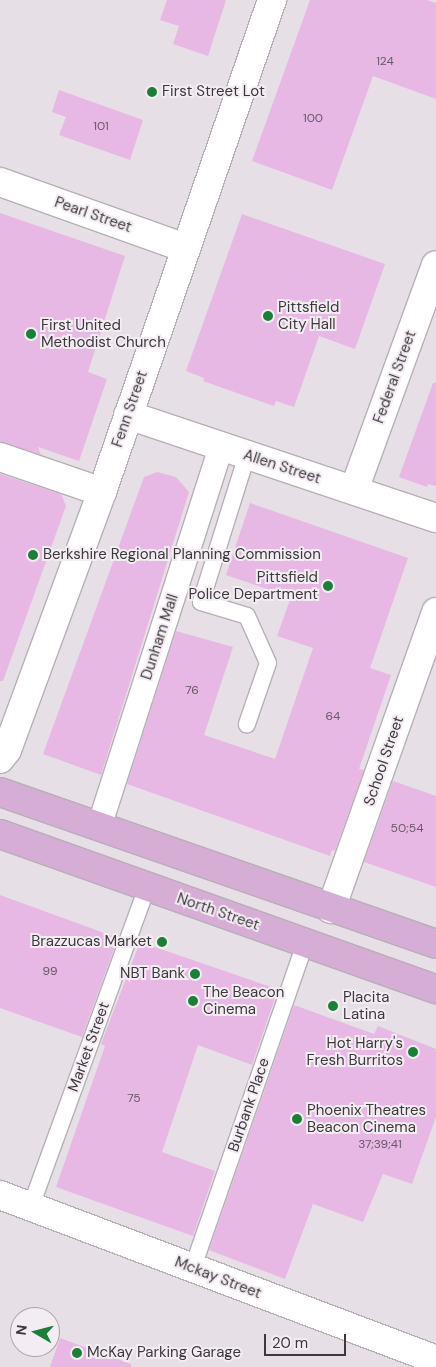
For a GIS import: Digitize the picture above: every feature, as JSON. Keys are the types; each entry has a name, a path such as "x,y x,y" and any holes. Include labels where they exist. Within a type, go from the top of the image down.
{"main road":[{"path":"0,792 436,944"},
{"name":"North Street","path":"0,834 436,989"}],"street":[{"name":"Fenn Street","path":"0,759 8,750 102,492 272,0"},
{"name":"Pearl Street","path":"0,182 185,248"},
{"name":"Federal Street","path":"354,490 436,265"},
{"name":"Allen Street","path":"128,415 436,518"},
{"name":"Dunham Mall","path":"99,827 221,447"},
{"path":"0,457 102,492"},
{"name":"School Street","path":"331,908 436,612"},
{"name":"Mckay Street","path":"0,1195 436,1360"}],"lane":[{"path":"247,455 201,602 247,616 268,663 247,724"},
{"name":"Market Street","path":"31,1206 147,887"},
{"name":"Burbank Place","path":"193,1267 304,943"}],"building":[{"path":"167,0 226,0 208,56 173,44 179,26 160,20"},
{"path":"310,0 427,0 436,3 436,99 373,76 332,190 252,161"},
{"path":"59,90 143,120 130,160 59,135 66,117 52,112"},
{"path":"0,213 125,256 88,372 107,379 79,461 38,447 41,455 0,442"},
{"path":"242,214 385,264 355,349 319,336 294,407 276,401 274,406 203,381 204,378 186,371"},
{"path":"433,383 436,383 436,486 428,484 427,487 399,477"},
{"path":"157,472 176,477 189,492 101,775 43,754 144,477"},
{"path":"0,474 61,494 66,506 3,681 0,681"},
{"path":"250,503 408,558 370,668 391,675 359,769 364,770 335,851 332,850 330,856 127,784 176,631 233,647 204,735 275,759 313,648 277,636 291,597 226,575"},
{"path":"393,781 436,796 436,887 364,862"},
{"path":"0,895 118,938 82,1037 0,1008"},
{"path":"140,942 271,987 267,995 275,998 252,1065 198,1045 162,1152 215,1171 193,1236 56,1187 105,1046 101,1044"},
{"name":"Phoenix Theatres Beacon Cinema","path":"294,1005 374,1034 378,1026 436,1049 436,1117 412,1184 383,1174 363,1222 313,1204 285,1279 209,1250"},
{"name":"McKay Parking Garage","path":"60,1338 131,1364 131,1367 50,1367 53,1357 60,1357"}],"place":[{"name":"First Street Lot","path":"152,92"},
{"name":"Pittsfield City Hall","path":"268,316"},
{"name":"First United Methodist Church","path":"31,334"},
{"name":"Berkshire Regional Planning Commission","path":"33,555"},
{"name":"Pittsfield Police Department","path":"328,586"},
{"name":"Brazzucas Market","path":"162,942"},
{"name":"NBT Bank","path":"195,974"},
{"name":"The Beacon Cinema","path":"193,1001"},
{"name":"Placita Latina","path":"333,1006"},
{"name":"Hot Harry's Fresh Burritos","path":"413,1052"},
{"name":"Phoenix Theatres Beacon Cinema","path":"297,1119"},
{"name":"McKay Parking Garage","path":"77,1353"}]}
